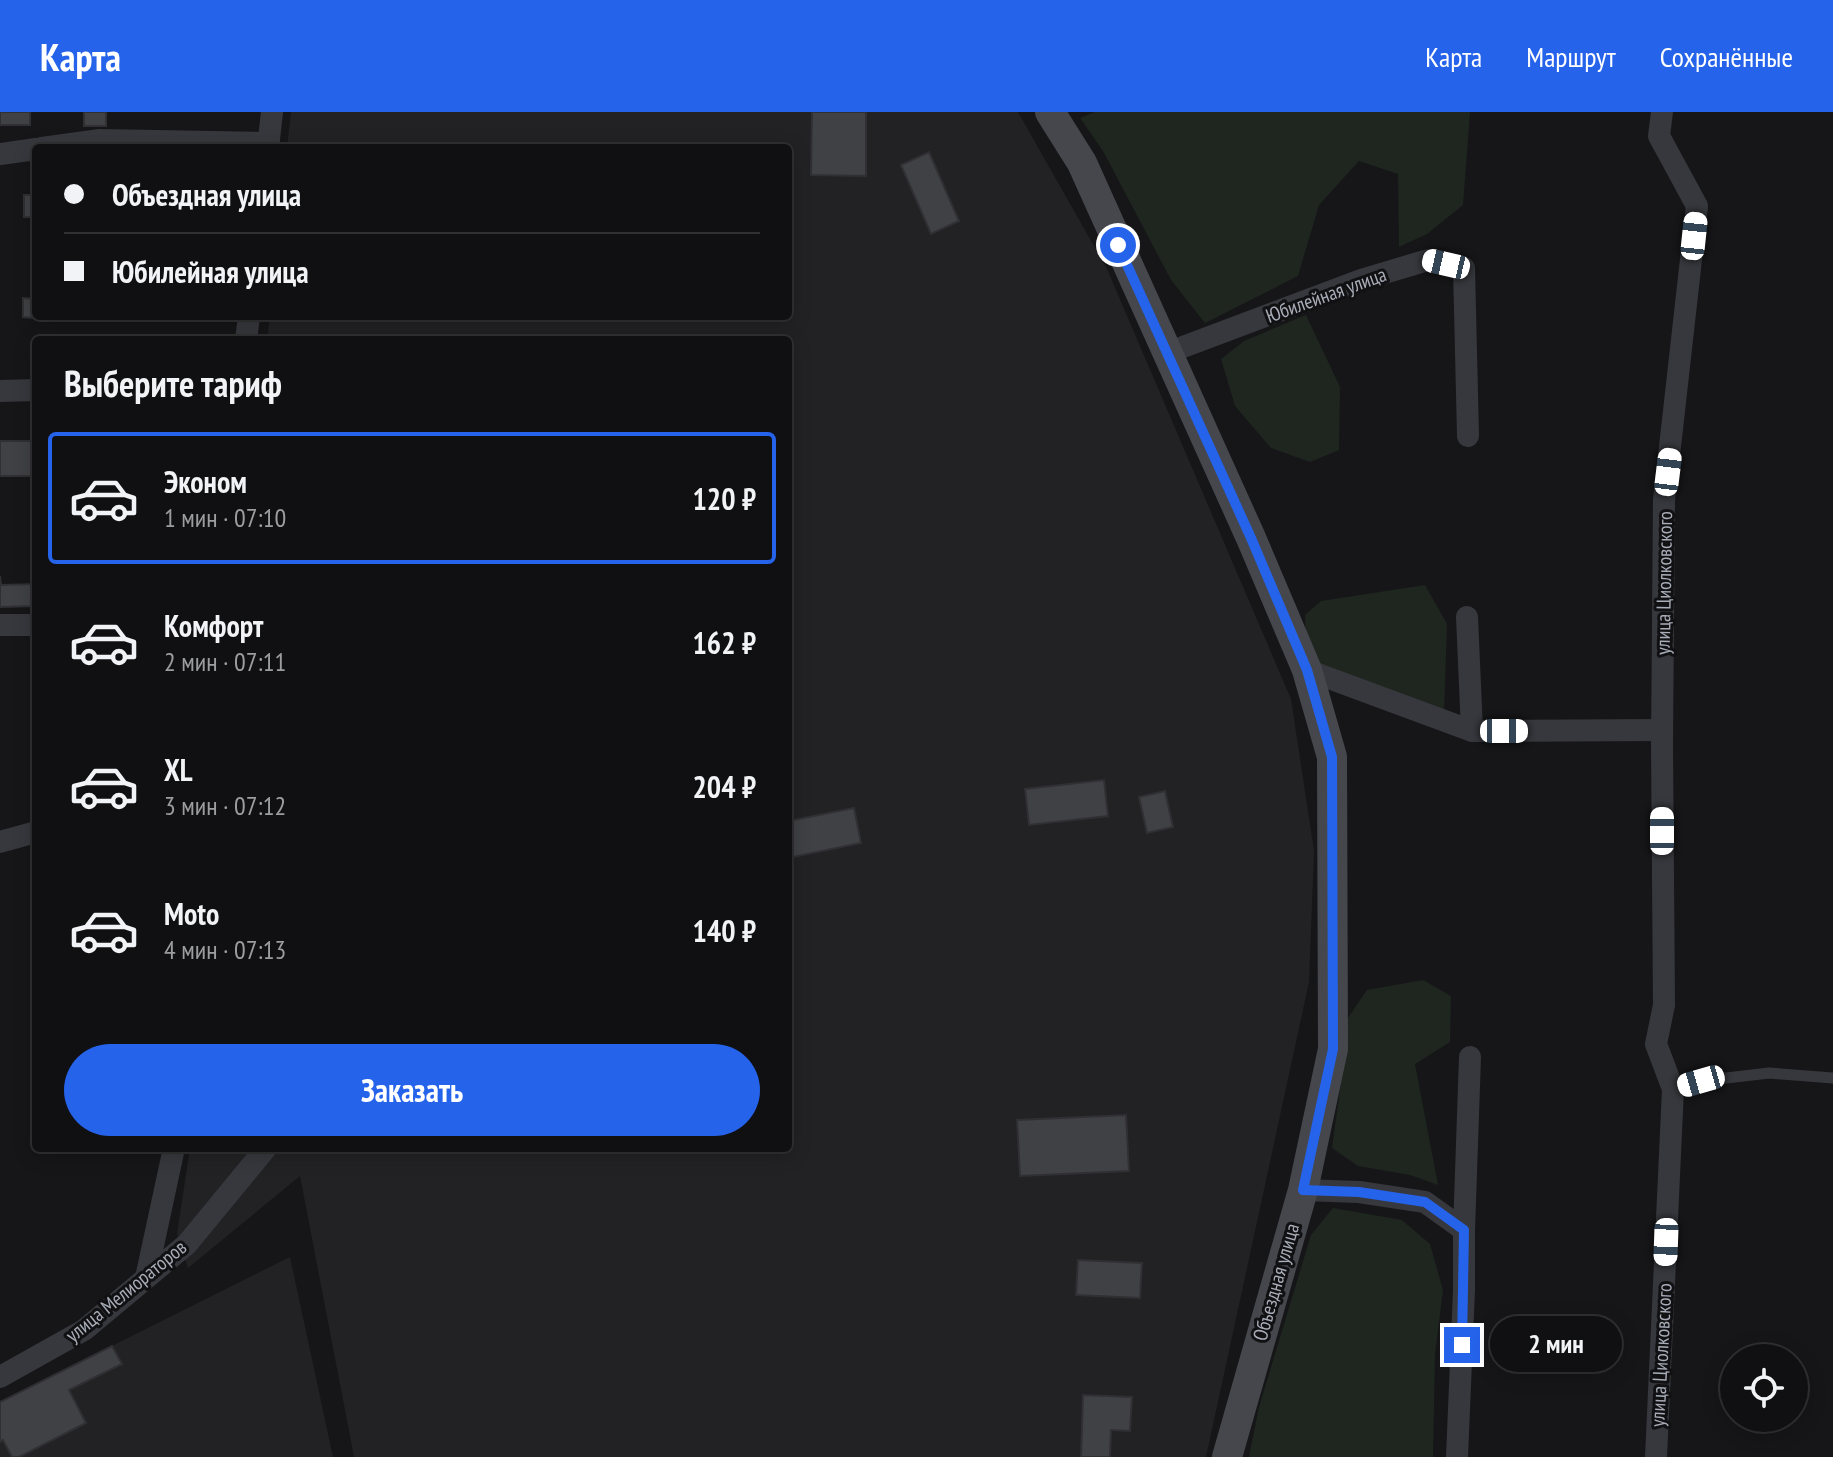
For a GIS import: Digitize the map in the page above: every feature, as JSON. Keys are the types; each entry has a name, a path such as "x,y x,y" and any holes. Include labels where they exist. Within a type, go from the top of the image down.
{"main road":[{"name":"Объездная улица","path":"1050,112 1082,163 1251,538 1307,670 1332,757 1333,1049 1303,1190 1227,1457"}],"street":[{"path":"268,144 272,112"},
{"name":"улица Циолковского","path":"1656,1457 1673,1089 1656,1044 1664,1005 1664,500 1697,206 1659,136 1662,112"},
{"path":"71,144 100,140 234,144"},
{"path":"0,154 32,150"},
{"name":"Юбилейная улица","path":"1167,353 1361,280 1428,260 1464,268 1468,436"},
{"path":"0,391 32,390"},
{"path":"1467,617 1472,731"},
{"path":"0,625 32,625"},
{"path":"1307,670 1472,731 1662,730"},
{"path":"0,842 32,833"},
{"path":"1457,1457 1470,1057"},
{"path":"146,1278 173,1152"},
{"name":"улица Мелиораторов","path":"0,1377 84,1330 187,1244 263,1152"},
{"path":"1303,1190 1359,1192 1425,1202 1464,1230"}],"lane":[{"path":"1673,1089 1701,1081 1769,1073 1833,1078"}],"shaded area":[{"path":"291,112 1018,112 1107,269 1291,699 1314,851 1309,982 1206,1457 354,1457 300,1176 188,1268 177,1234 189,1152 792,1152 792,336 268,336 270,320 792,320 792,144 287,144"},
{"path":"1095,112 1470,112 1463,205 1427,234 1399,247 1398,174 1359,161 1319,205 1298,276 1205,323 1171,280 1103,151 1080,118"},
{"path":"1306,315 1340,387 1339,450 1310,462 1271,448 1235,406 1221,359 1244,341"},
{"path":"1425,585 1447,624 1444,713 1328,687 1306,648 1305,615 1321,601"},
{"path":"1423,980 1451,996 1450,1042 1415,1064 1438,1185 1410,1175 1358,1166 1332,1148 1344,1024 1367,990"},
{"path":"1333,1208 1402,1220 1430,1244 1443,1290 1435,1354 1433,1457 1249,1457 1259,1407 1311,1235"},
{"path":"290,1257 333,1457 0,1457 0,1402"}],"building":[{"path":"0,112 30,112 30,125 0,125"},
{"path":"84,112 106,112 106,126 84,126"},
{"path":"812,112 866,112 866,176 811,175"},
{"path":"929,152 959,221 931,234 901,165"},
{"path":"24,195 32,195 32,217 24,217"},
{"path":"23,298 32,299 32,318 23,317"},
{"path":"0,441 32,441 32,476 0,476"},
{"path":"0,576 1,585 32,584 32,606 0,607"},
{"path":"1104,780 1108,816 1029,825 1025,789"},
{"path":"1165,791 1173,827 1147,833 1139,797"},
{"path":"854,808 861,843 792,857 792,820"},
{"path":"1126,1115 1129,1171 1020,1176 1017,1120"},
{"path":"1078,1260 1142,1263 1140,1298 1076,1295"},
{"path":"112,1346 122,1364 69,1390 86,1423 19,1457 12,1457 3,1440 0,1442 0,1402"},
{"path":"1083,1395 1132,1397 1130,1431 1111,1430 1110,1457 1081,1457"}],"route":[{"path":"1118,245 1251,538 1307,670 1332,757 1333,1049 1303,1190 1359,1192 1425,1202 1464,1230 1462,1345"}]}
